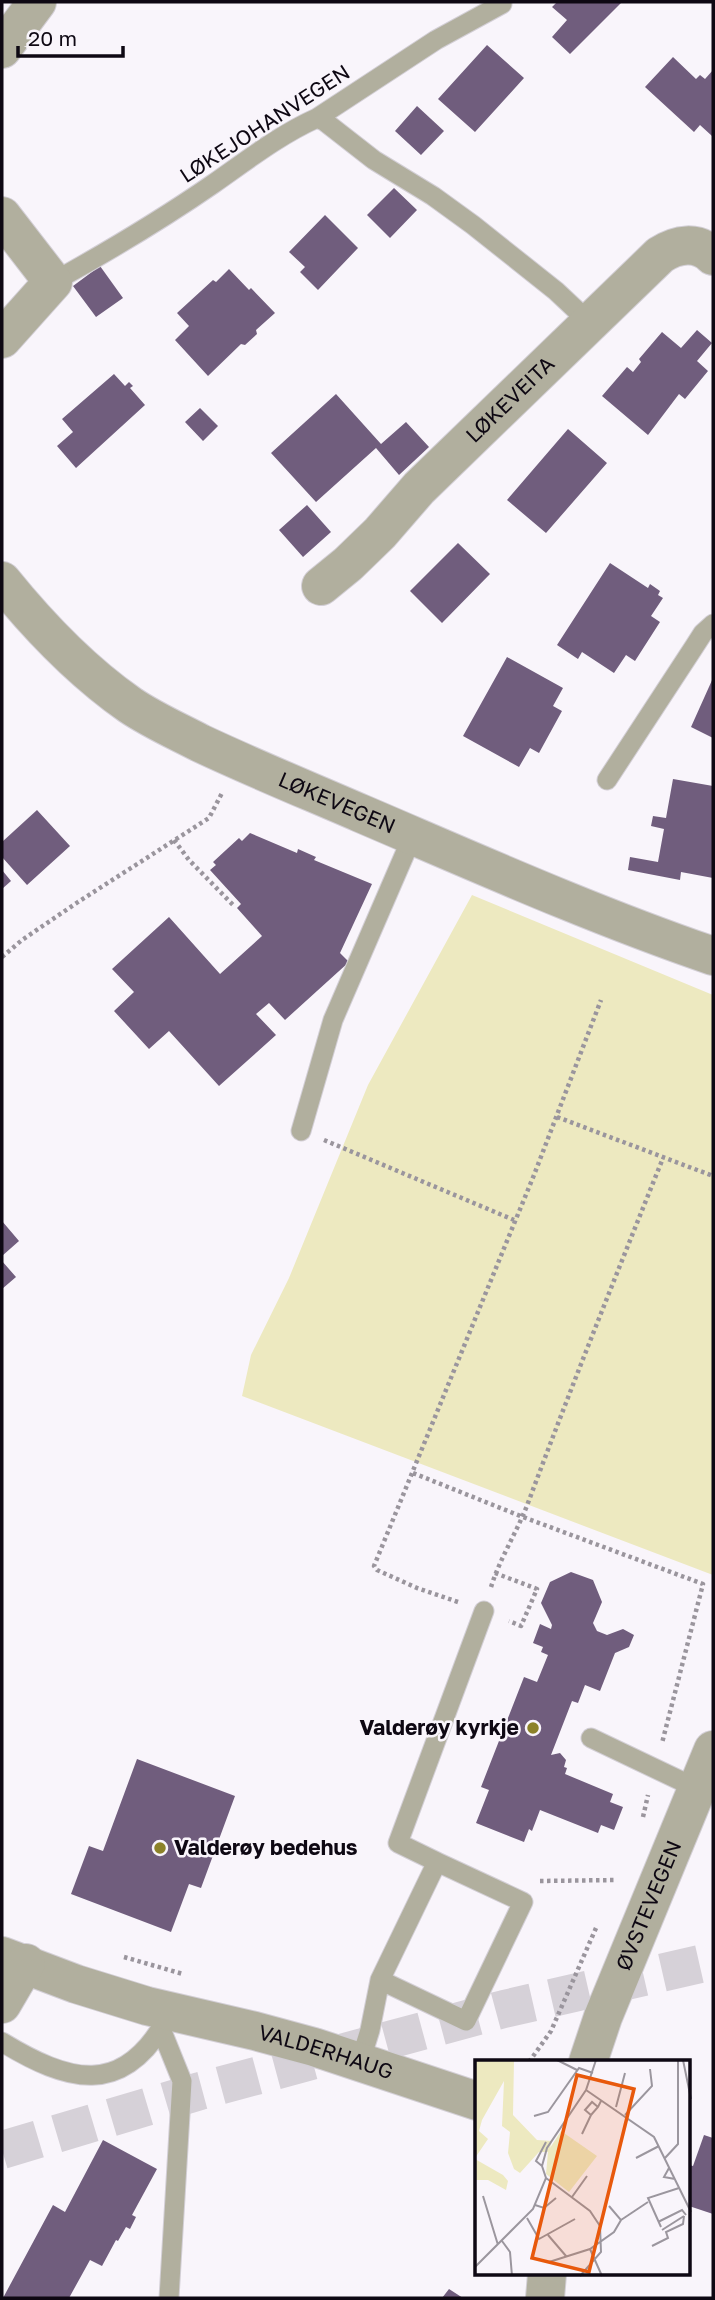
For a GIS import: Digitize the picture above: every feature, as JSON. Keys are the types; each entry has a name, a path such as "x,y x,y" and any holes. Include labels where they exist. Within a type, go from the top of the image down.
{"street":[{"path":"2,49 37,2"},
{"path":"2,216 52,282 2,339"},
{"name":"LØKEVEITA","path":"321,586 380,533 419,488 660,255 672,247 684,244 696,246 713,256"},
{"name":"LØKEVEGEN","path":"2,581 38,625 86,673 158,722 236,761 644,933 713,956"},
{"name":"ØVSTEVEGEN","path":"589,2060 603,2017 713,1750"},
{"name":"VALDERHAUG","path":"2,2004 14,1960 76,1984 147,2006 166,2020 255,2031 475,2100"},
{"path":"545,2298 547,2276"}],"lane":[{"name":"LØKEJOHANVEGEN","path":"52,282 136,235 212,185 244,160 300,125 317,118 436,40 502,4"},
{"path":"317,118 373,160 433,196 472,225 556,291 589,322"},
{"path":"607,780 703,633 713,624"},
{"path":"302,1131 333,1020 413,835"},
{"path":"380,1979 466,2021 523,1902 398,1843 484,1611"},
{"path":"591,1738 698,1789"},
{"path":"360,2062 370,2030 380,1979 437,1862"},
{"path":"2,2042 50,2067 73,2074 100,2076 118,2071 139,2057 166,2020"},
{"path":"166,2020 182,2081 169,2298"}],"path":[{"path":"2,957 78,902 209,818 236,761"},
{"path":"174,840 189,860 234,906"},
{"path":"495,1573 537,1589 521,1626 417,1588 377,1570 374,1566 557,1117 601,1000"},
{"path":"557,1117 713,1176"},
{"path":"302,1131 514,1220"},
{"path":"484,1611 495,1573 523,1517 569,1393 663,1158"},
{"path":"413,1473 703,1584 642,1819"},
{"path":"611,1892 622,1868"},
{"path":"502,1892 513,1882 617,1880"},
{"path":"531,2060 551,2031 601,1916"}],"shaded area":[{"path":"472,895 713,995 713,1575 242,1396 251,1355 289,1278 368,1085"}],"building":[{"path":"557,2 622,2 570,54 552,37 567,20 552,7"},
{"path":"487,45 524,78 475,132 438,99"},
{"path":"673,57 696,79 700,75 705,79 713,70 712,136 700,125 694,132 645,87"},
{"path":"417,106 444,131 421,155 395,131"},
{"path":"394,188 417,210 390,238 367,215"},
{"path":"325,215 358,248 318,290 300,272 305,267 289,252"},
{"path":"100,266 123,298 96,317 73,286"},
{"path":"229,269 275,313 256,330 257,334 245,345 241,344 208,376 175,340 189,326 177,313"},
{"path":"697,330 712,343 697,361 708,371 685,399 679,394 648,435 602,396 627,367 633,372 641,362 639,359 662,332 681,348"},
{"path":"114,374 125,386 129,382 133,386 130,388 145,405 76,468 57,446 73,432 62,419"},
{"path":"336,394 381,444 406,422 429,447 399,475 376,448 316,502 271,453"},
{"path":"200,408 218,426 203,441 185,422"},
{"path":"568,429 607,463 546,533 507,500"},
{"path":"307,505 331,532 303,557 279,530"},
{"path":"458,543 490,574 442,623 410,591"},
{"path":"610,563 648,588 650,584 660,591 658,595 663,598 651,616 660,622 635,661 626,655 614,673 582,652 578,659 557,645"},
{"path":"507,657 563,688 553,706 562,711 539,753 530,748 519,767 463,736"},
{"path":"713,678 713,738 691,727"},
{"path":"673,779 713,786 713,878 681,872 680,880 628,870 630,857 658,862 664,829 651,826 653,816 666,818"},
{"path":"37,810 70,846 27,885 2,857 2,842"},
{"path":"250,833 297,853 298,849 316,857 314,860 372,884 340,953 349,962 285,1020 269,1003 256,1014 276,1035 219,1086 169,1031 149,1049 114,1011 134,992 112,969 169,917 220,974 262,936 237,908 241,904 210,870 216,865 213,862 239,838 242,841"},
{"path":"2,870 11,881 2,889"},
{"path":"2,1221 19,1241 2,1256"},
{"path":"2,1261 16,1277 2,1289"},
{"name":"Valderøy kyrkje","path":"571,1572 593,1580 602,1602 593,1623 597,1631 607,1635 623,1629 634,1635 629,1647 615,1653 600,1691 585,1685 578,1703 572,1701 551,1755 560,1753 566,1760 565,1774 613,1794 610,1802 623,1807 614,1830 601,1825 598,1833 540,1810 532,1831 529,1829 524,1842 476,1823 489,1790 481,1787 524,1677 537,1682 548,1655 541,1652 543,1647 533,1643 540,1624 551,1629 552,1625 541,1603 550,1582"},
{"name":"Valderøy bedehus","path":"137,1759 235,1796 201,1888 189,1884 171,1932 71,1894 89,1846 103,1851"},
{"path":"704,2135 713,2138 713,2214 690,2206 690,2165 693,2166"},
{"path":"103,2140 157,2169 132,2215 136,2217 130,2229 126,2227 118,2241 116,2240 102,2266 90,2260 69,2298 3,2298 53,2205 65,2212"},
{"path":"449,2289 463,2298 442,2298"}],"tunnel":[{"path":"2,2150 200,2091 504,2009 713,1961"}],"place":[{"name":"Valderøy kyrkje","path":"533,1728"},
{"name":"Valderøy bedehus","path":"160,1848"}]}
